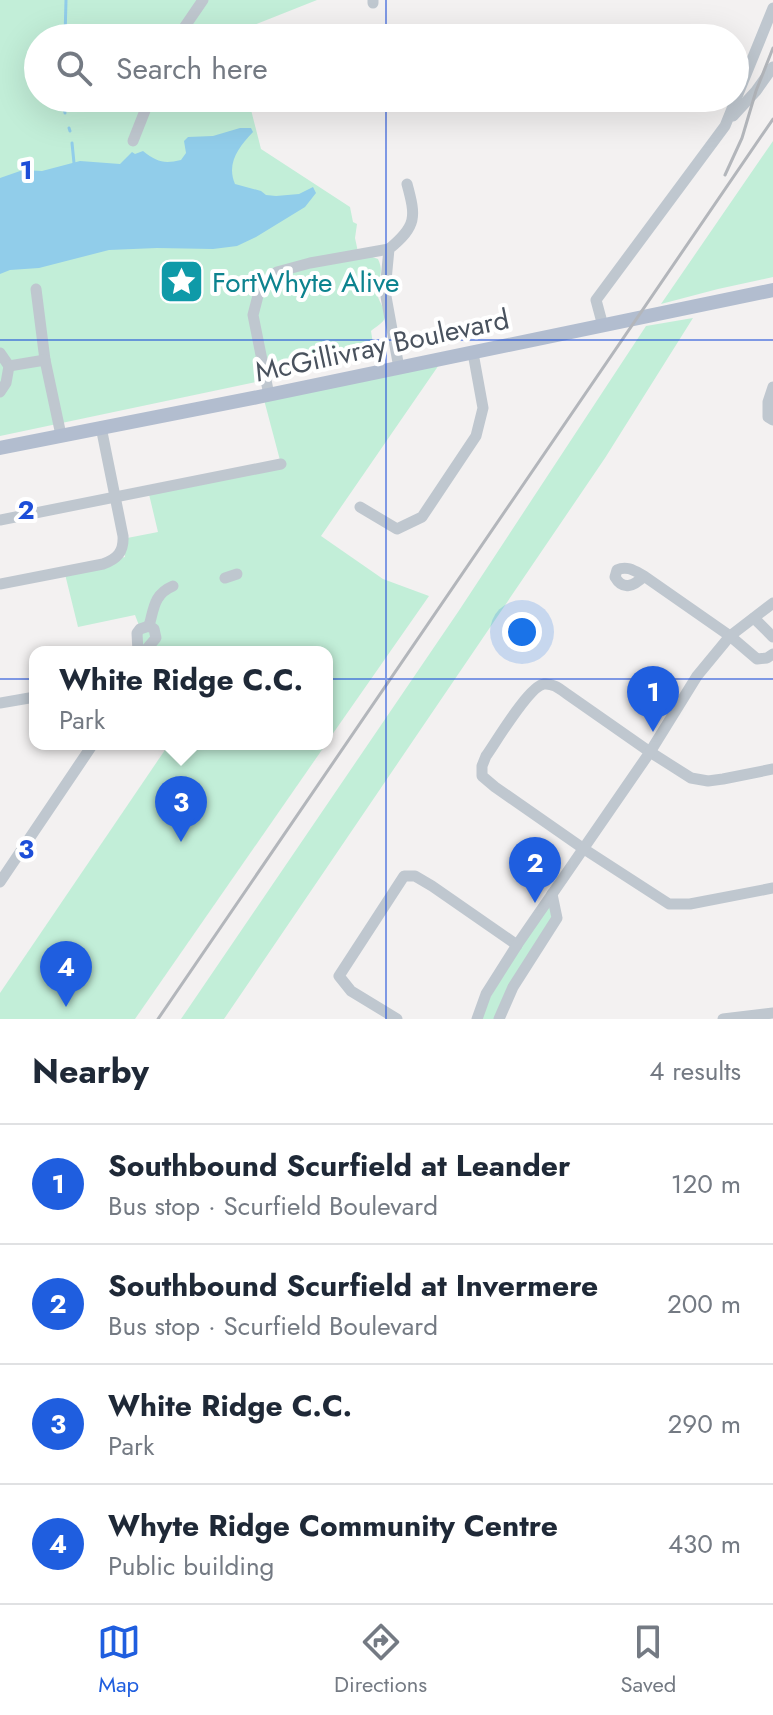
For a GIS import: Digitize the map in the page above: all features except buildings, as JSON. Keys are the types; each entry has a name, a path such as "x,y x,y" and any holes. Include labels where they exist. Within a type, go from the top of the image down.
{"main road":[{"name":"McGillivray Boulevard","path":"0,448 773,290"}],"street":[{"path":"187,24 203,0"},
{"path":"749,67 773,8"},
{"path":"749,99 773,67"},
{"path":"133,141 144,112"},
{"path":"725,126 731,112"},
{"path":"603,326 596,300 737,112"},
{"path":"269,395 253,315 260,288 277,272 389,249 412,223 412,203 407,184"},
{"path":"389,249 385,291 399,368"},
{"path":"36,289 45,360 61,435"},
{"path":"0,353 9,366 6,383 0,392"},
{"path":"360,507 397,529 422,517 476,436 483,408 473,353"},
{"path":"9,366 45,360"},
{"path":"771,418 768,402 773,387"},
{"path":"0,584 103,564 120,554 123,536 101,427"},
{"path":"0,520 281,464"},
{"path":"644,576 730,636 757,659 773,654"},
{"path":"140,646 137,633 149,626 157,599 164,590 173,586"},
{"path":"477,1019 486,994 517,945 650,752 697,676 730,636 773,603"},
{"path":"754,618 773,637"},
{"path":"773,769 708,781 691,778 554,685 547,684 541,684 530,692 482,766 482,776 495,787 669,904 690,904 773,888"},
{"path":"0,703 29,698"},
{"path":"0,882 89,750"},
{"path":"397,1019 351,991 339,976 404,876 415,876 432,886 517,945"},
{"path":"499,1019 513,987 557,918 552,894"},
{"path":"723,1019 773,1013"}],"green space":[{"name":"FortWhyte Alive","path":"0,0 317,0 257,24 24,24 24,112 252,112 261,149 350,207 353,222 357,224 355,238 358,252 378,259 381,272 377,292 385,317 371,331 375,357 0,436"},
{"path":"773,141 773,277 661,304"},
{"path":"693,318 605,458 224,1019 181,1019 458,612 646,326"},
{"path":"443,359 321,536 383,579 429,596 333,733 333,646 138,646 140,628 135,615 78,627 64,570 125,557 122,539 158,532 148,490 281,464 263,396"},
{"path":"165,750 322,750 135,1019 0,1019 0,993"},
{"path":"552,894 557,918 499,1019 477,1019"}],"water":[{"path":"251,128 253,132 233,162 235,184 276,196 299,194 313,187 316,193 305,207 237,246 109,250 39,268 10,270 0,274 0,178 23,170 42,171 80,161 120,164 132,152 143,151 161,161 181,160 186,153 184,141 188,137 213,136"}],"waterway":[{"path":"65,24 66,0"},
{"path":"72,143 74,163"}],"railway":[{"path":"725,175 742,138 773,48"},
{"path":"158,1019 773,119"}],"place":[{"name":"FortWhyte Alive","path":"181,282"},
{"name":"Southbound Scurfield at Leander","path":"653,732"},
{"name":"White Ridge C.C.","path":"181,842"},
{"name":"Southbound Scurfield at Invermere","path":"535,903"},
{"name":"Whyte Ridge Community Centre","path":"66,1007"}]}
